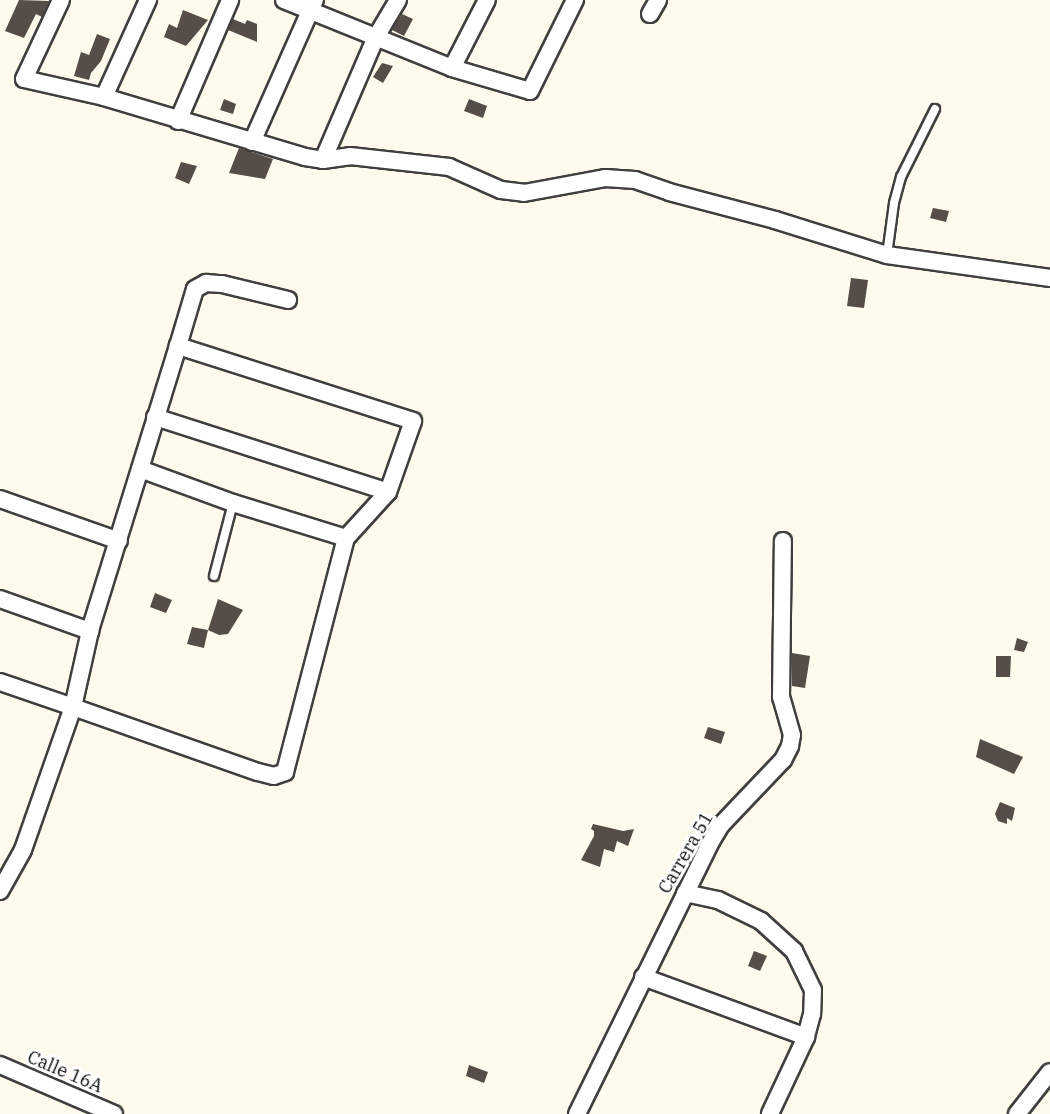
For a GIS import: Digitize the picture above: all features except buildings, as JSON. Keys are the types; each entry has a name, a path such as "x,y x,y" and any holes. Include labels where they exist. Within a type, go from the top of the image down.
{"street":[{"path":"62,0 24,79 104,97 305,158 323,160 350,156 449,167 501,190 524,193 605,178 635,180 887,255 1050,278"},
{"path":"104,97 148,0"},
{"path":"178,121 230,0"},
{"path":"284,0 312,5 376,37 452,68 530,91 574,0"},
{"path":"323,160 376,37 398,0"},
{"path":"452,68 486,0"},
{"path":"252,142 312,5"},
{"path":"0,891 23,850 73,707 90,631 195,289 206,284 222,284 288,300"},
{"path":"0,682 258,772 274,776 285,772 346,538 388,492 413,421 178,346"},
{"path":"155,417 388,492"},
{"path":"140,469 233,503 346,538"},
{"path":"0,499 118,541"},
{"name":"Carrera 51","path":"577,1114 643,977 721,825 783,760 790,746 792,735 781,697 783,541"},
{"path":"0,599 90,631"},
{"path":"685,893 718,900 760,921 794,951 813,990 812,1014 806,1038 770,1114"},
{"path":"643,977 806,1038"},
{"name":"Calle 16A","path":"0,1065 114,1114"},
{"path":"1017,1114 1050,1072"}],"lane":[{"path":"887,255 894,203 901,177 935,109"},
{"path":"213,576 233,503"}]}
